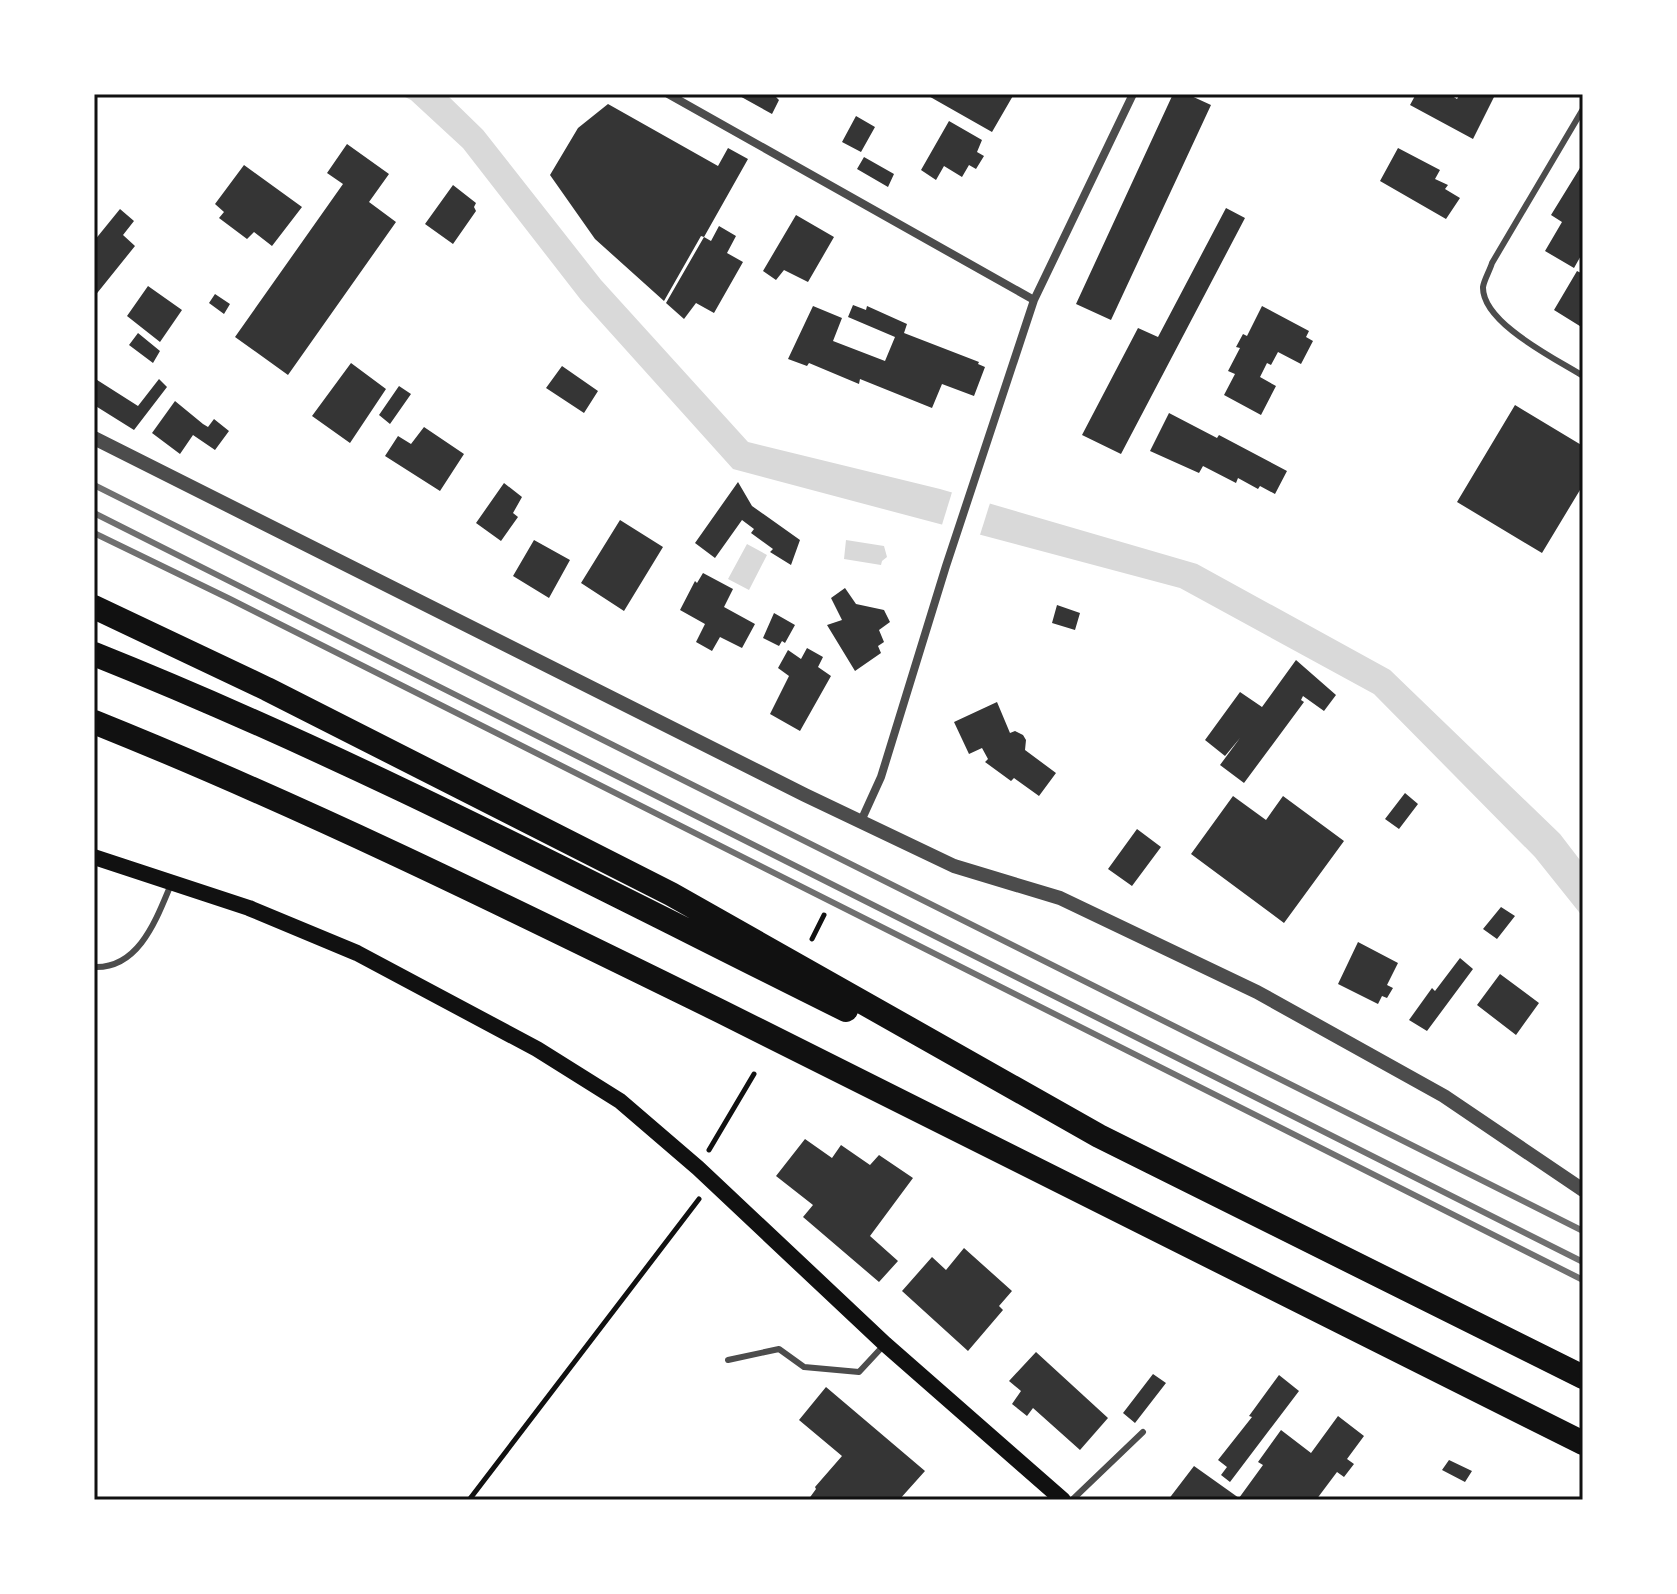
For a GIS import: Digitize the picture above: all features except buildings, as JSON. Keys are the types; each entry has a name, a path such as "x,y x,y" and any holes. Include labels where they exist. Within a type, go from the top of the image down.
{"highway":[{"path":"94,607 267,689 671,894 1099,1136"},
{"path":"94,654 356,766 1583,1377"},
{"path":"94,722 224,776 485,896 820,1060 1583,1443"}],"main road":[{"path":"94,857 249,908 357,953 537,1049 620,1101 698,1168 885,1344 1063,1500"}],"street":[{"path":"668,94 1034,300"},
{"path":"861,821 881,777 946,566 1034,300 1133,94"},
{"path":"94,438 954,866 1060,898 1257,992 1444,1096 1583,1190"}],"lane":[{"path":"1583,109 1492,263 1483,287 1489,310 1530,344 1583,376"},
{"path":"94,967 109,967 143,944 173,881"},
{"path":"728,1360 779,1349 804,1367 859,1372 885,1344"},
{"path":"1072,1500 1143,1432"}],"path":[{"path":"812,939 824,915"},
{"path":"698,1168 754,1074"},
{"path":"469,1500 712,1183"},
{"path":"686,1192 708,1212"}],"shaded area":[{"path":"399,94 446,94 483,130 601,280 748,442 940,489 1197,564 1390,670 1560,834 1583,864 1583,917 1535,857 1374,694 1180,588 733,469 581,300 463,148 411,100"},
{"path":"846,540 884,546 887,557 881,565 844,559"},
{"path":"747,544 767,555 749,590 728,579"}],"pier":[{"path":"953,489 991,500 979,538 941,528"}],"railway":[{"path":"94,485 1583,1231"},
{"path":"94,513 1583,1262"},
{"path":"94,533 1583,1280"}]}
